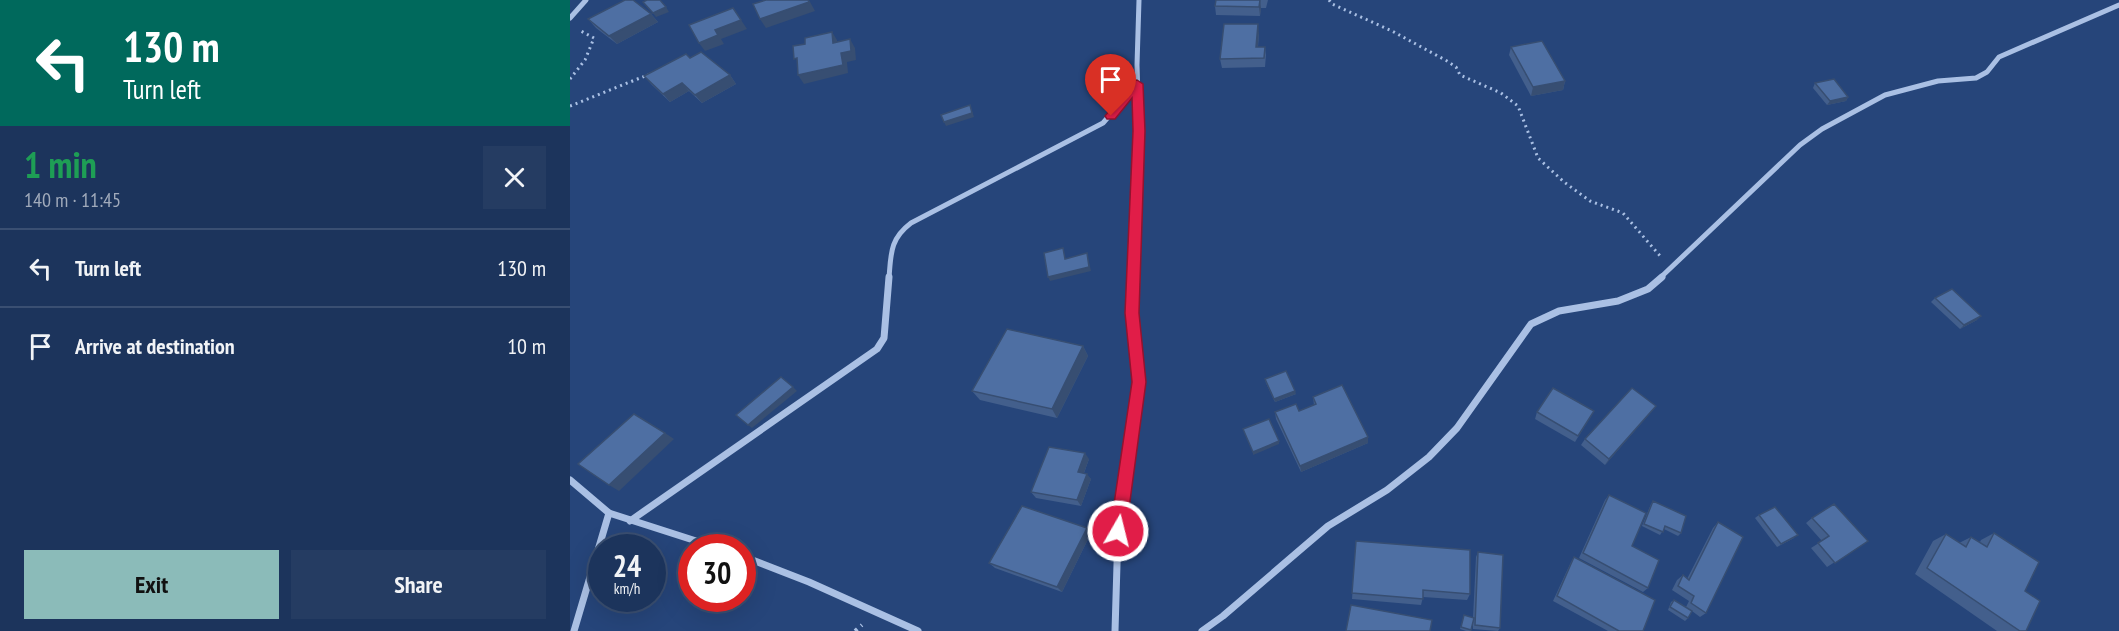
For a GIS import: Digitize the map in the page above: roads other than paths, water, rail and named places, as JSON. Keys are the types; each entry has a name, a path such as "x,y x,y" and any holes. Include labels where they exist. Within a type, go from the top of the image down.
{"street":[{"path":"570,18 586,0"},
{"path":"1115,631 1118,531 1139,382 1132,313 1139,131 1137,84 1139,0"},
{"path":"1202,631 1223,616 1328,526 1387,490 1429,457 1457,428 1531,324 1559,311 1618,301 1648,289 1673,268 1800,145 1822,129 1885,95 1938,81 1976,78 1987,72 1999,57 2119,5"},
{"path":"630,521 877,349 884,338 891,251 898,233 1103,123 1137,84"},
{"path":"570,480 609,513 678,536"},
{"path":"574,631 609,513"},
{"path":"756,561 809,582 918,631"}]}
